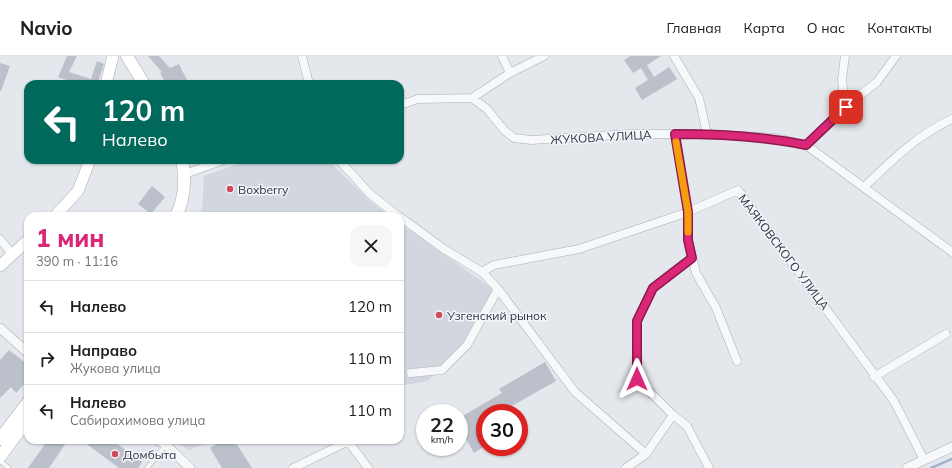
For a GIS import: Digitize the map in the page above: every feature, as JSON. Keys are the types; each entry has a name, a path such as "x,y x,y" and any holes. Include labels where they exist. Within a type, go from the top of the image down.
{"main road":[{"path":"107,80 113,56"},
{"path":"127,56 142,80"},
{"path":"59,212 78,190 88,164"},
{"path":"178,212 182,201 185,174 183,164"},
{"path":"0,266 24,244"},
{"path":"0,439 24,407"},
{"path":"0,457 24,424"}],"street":[{"path":"302,56 308,80"},
{"path":"502,56 510,73"},
{"path":"404,104 418,99 472,98 510,73 544,56"},
{"path":"674,56 699,98 707,134"},
{"path":"845,56 842,80 846,107"},
{"path":"806,145 846,107 877,82 896,56"},
{"name":"ЖУКОВА УЛИЦА","path":"472,98 487,109 504,130 514,138 531,140 631,134 707,134 775,138 806,145 952,252"},
{"path":"864,187 904,149 940,124 952,119"},
{"path":"675,134 688,212 688,240 692,258 696,272 718,313 736,361"},
{"path":"185,174 213,164"},
{"path":"343,164 370,194 393,212"},
{"name":"МАЯКОВСКОГО УЛИЦА","path":"482,272 494,265 579,249 688,212 738,190 848,338 874,377 894,401 924,460"},
{"path":"404,221 444,249 482,272 498,289 575,392 646,454"},
{"path":"0,239 12,254"},
{"path":"692,258 653,288 637,321 637,379 673,415 687,426 709,468"},
{"path":"411,373 442,370 467,345 498,289"},
{"path":"0,328 24,349"},
{"path":"874,377 946,334"},
{"path":"626,468 646,454 673,415"},
{"path":"163,444 190,468"},
{"path":"293,468 343,444"},
{"path":"351,444 368,468"},
{"path":"907,468 952,447"}],"lane":[{"path":"147,468 161,444"},
{"path":"0,461 9,468"}],"shaded area":[{"path":"237,164 333,164 371,202 385,212 200,212 202,210 204,176"},
{"name":"Узгенский рынок","path":"404,227 493,289 464,341 428,381 404,385"},
{"path":"179,444 205,444 189,450"}],"building":[{"path":"67,56 77,56 69,72 91,79 97,61 104,64 99,80 67,80 58,77"},
{"path":"148,56 159,56 170,68 179,64 187,80 164,80 160,73 162,72"},
{"path":"630,56 661,56 647,65 654,77 669,67 677,79 642,100 635,88 648,80 641,68 633,73 624,60"},
{"path":"0,63 10,66 1,91 0,91"},
{"path":"152,186 165,197 153,212 148,212 138,204"},
{"path":"9,350 24,362 24,384 16,393 11,387 0,398 0,360"},
{"path":"545,362 556,381 515,404 483,404 502,393 499,389"},
{"path":"476,408 476,452 474,453 468,443 468,413"},
{"path":"45,444 65,444 49,468 28,468"},
{"name":"Домбыта","path":"117,444 142,462 138,468 119,468 88,445"},
{"path":"216,444 237,444 252,468 222,468 210,448"}],"waterway":[{"path":"931,468 952,459"}],"slow traffic":[{"path":"676,142 688,212 688,232"}],"place":[{"name":"Boxberry","path":"230,189"},
{"name":"Узгенский рынок","path":"439,315"},
{"name":"Домбыта","path":"115,454"}],"route":[{"path":"637,379 637,321 653,288 692,258 688,240 688,212 675,134 707,134 775,138 806,145 846,107"}]}
